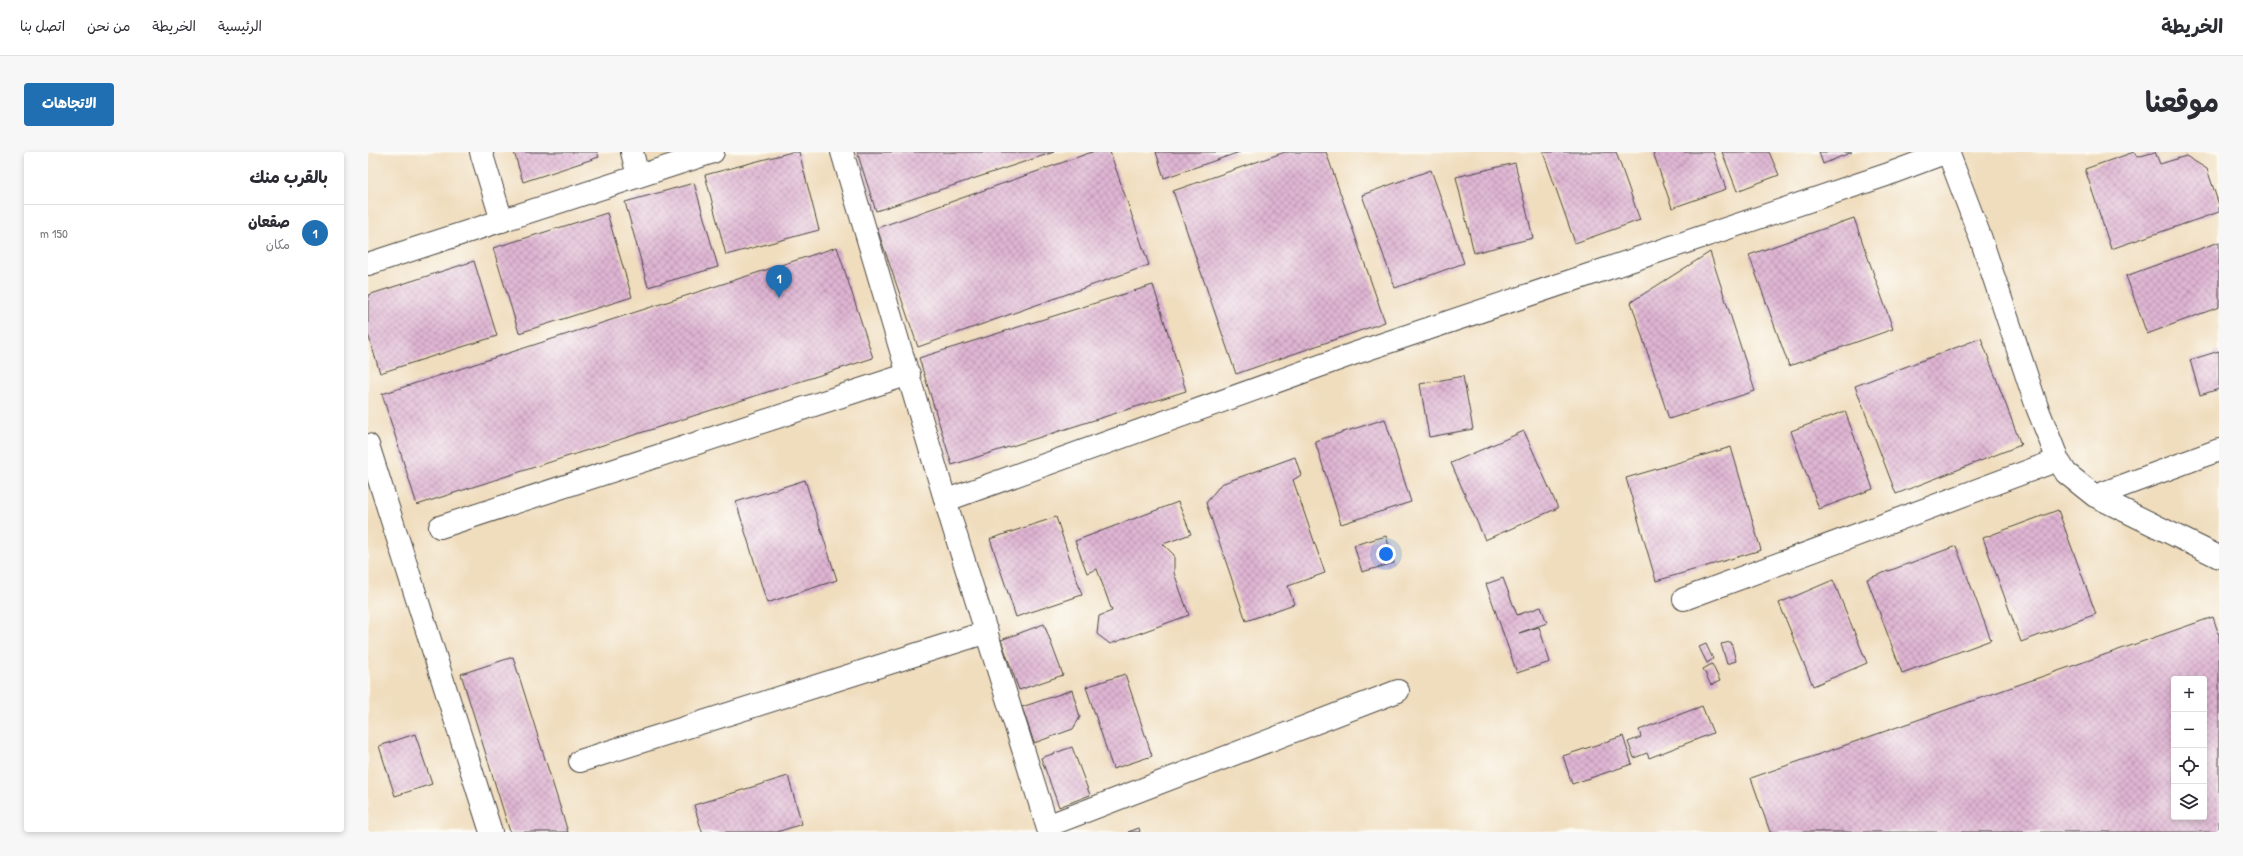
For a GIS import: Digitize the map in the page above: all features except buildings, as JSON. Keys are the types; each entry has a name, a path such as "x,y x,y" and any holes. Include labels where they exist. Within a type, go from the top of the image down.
{"street":[{"path":"481,152 502,221"},
{"path":"632,152 638,176"},
{"path":"368,264 713,152"},
{"path":"842,152 946,500 1048,829 1398,691"},
{"path":"946,500 1353,354 1886,175 1947,152 1981,239 2037,407 2058,460 2066,473 2076,483 2095,496 2219,557"},
{"path":"440,527 909,374"},
{"path":"368,445 372,472 491,832"},
{"path":"2095,496 2219,450"},
{"path":"1684,599 2058,460"},
{"path":"580,761 987,632"}],"place":[{"name":"صقعان","path":"779,298"}]}
